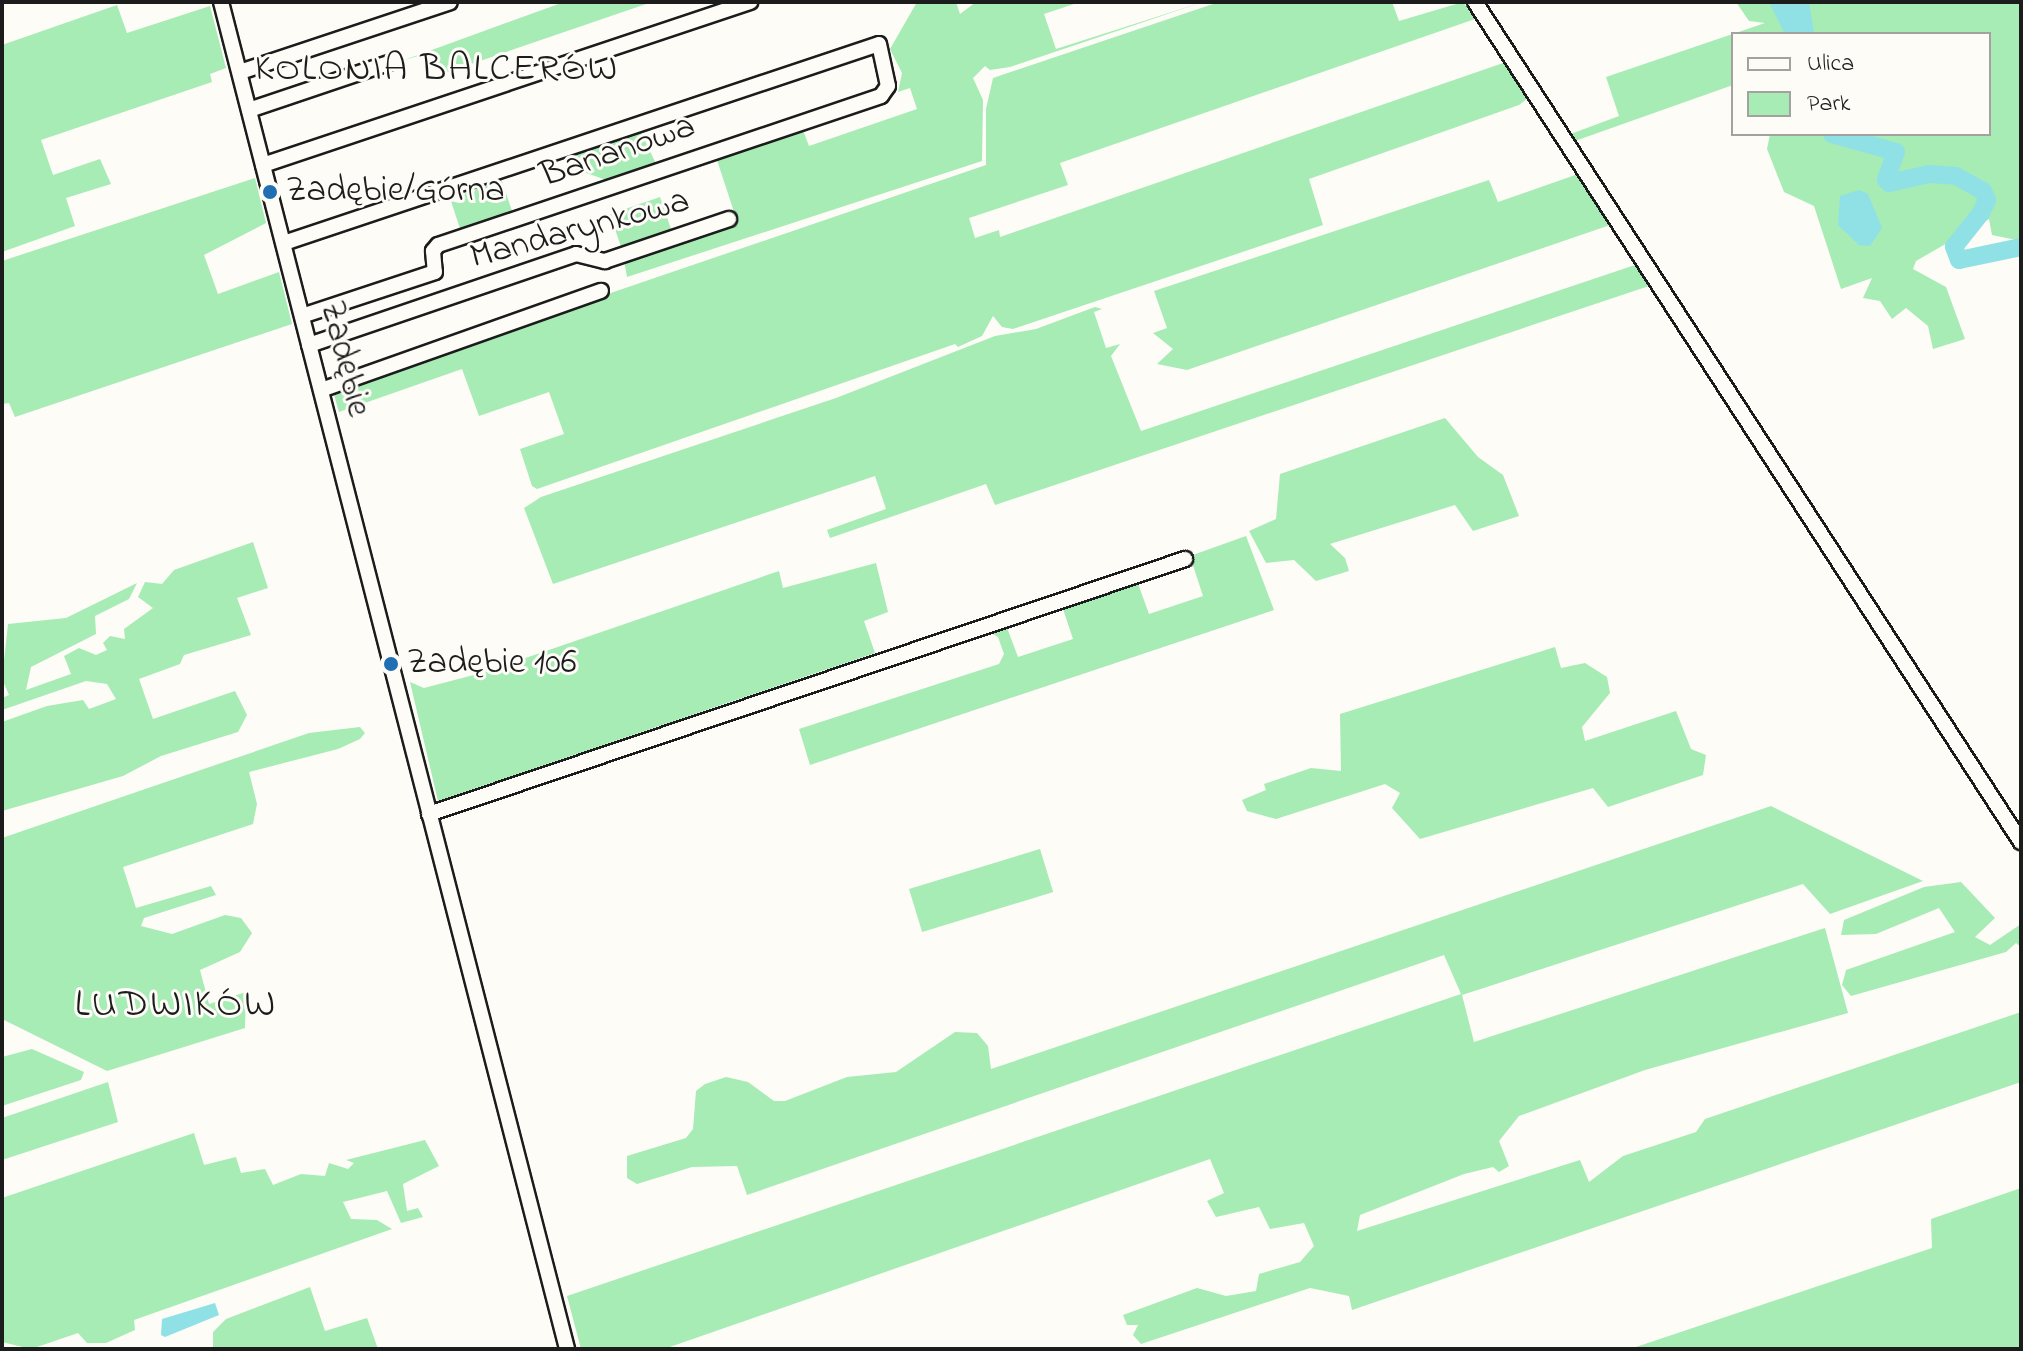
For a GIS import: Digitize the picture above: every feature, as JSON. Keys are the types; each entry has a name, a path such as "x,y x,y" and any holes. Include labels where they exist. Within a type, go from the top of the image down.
{"street":[{"name":"Zadębie","path":"221,2 567,1349"},
{"path":"240,72 450,2"},
{"path":"263,165 750,2"},
{"path":"1475,2 2021,842"},
{"name":"Bananowa","path":"284,243 879,44 888,86 881,96 438,245 433,251 435,272 302,316"},
{"path":"249,110 395,61"},
{"name":"Mandarynkowa","path":"309,345 576,254 605,261 729,219"},
{"path":"321,390 601,291"},
{"path":"429,814 1185,559"}],"green space":[{"path":"564,2 652,2 442,74 433,51 396,63"},
{"path":"917,2 956,2 960,14 976,2 1080,2 1044,14 1056,49 1203,2 1010,67 990,70 985,66 973,78 983,100 982,161 627,277 624,260 737,221 715,154 801,125 809,146 917,109 910,88 898,92 902,73 890,49"},
{"path":"1219,2 1392,2 1399,21 1463,2 1475,19 1060,163 1068,185 969,218 975,238 999,230 1000,237 1506,62 1529,97 1519,105 1309,179 1323,225 1013,329 1002,327 993,316 982,336 958,347 955,344 537,489 532,486 520,449 564,434 549,392 479,416 462,369 339,412 332,388 986,165 986,109 993,78"},
{"path":"1736,2 2021,2 2021,241 1992,235 1989,219 1916,261 1913,269 1946,287 1965,339 1933,349 1928,326 1906,308 1892,319 1880,301 1863,298 1872,278 1841,289 1814,206 1784,192 1767,149 1770,136 1991,136 1991,32 1738,32 1765,23 1749,21"},
{"path":"117,5 127,33 210,6 226,68 210,74 212,82 41,140 53,175 100,159 111,184 66,198 75,226 2,252 2,45"},
{"path":"1731,35 1731,86 1572,142 1568,135 1619,116 1606,77"},
{"path":"638,126 658,168 609,181 572,168 570,154"},
{"path":"1578,174 1613,224 1187,370 1157,364 1173,349 1153,333 1167,328 1154,291 1489,180 1498,202"},
{"path":"255,178 266,223 204,255 218,294 279,272 292,324 15,417 9,403 2,404 2,261"},
{"path":"501,178 514,217 462,235 451,201 459,203 468,189 471,201 477,185 493,186"},
{"path":"660,197 673,234 623,251 610,214"},
{"path":"1638,264 1652,285 995,505 986,484 830,538 827,530 886,509 875,476 553,584 524,508 541,497 836,398 995,336 1036,329 1095,307 1102,309 1094,312 1106,348 1120,344 1111,356 1141,431"},
{"path":"1445,418 1478,457 1503,475 1519,516 1473,531 1455,505 1330,544 1345,558 1349,571 1316,581 1294,560 1266,563 1249,531 1276,519 1280,474"},
{"path":"1246,536 1274,610 810,765 799,729 999,664 1004,654 998,637 988,631 1006,625 1018,657 1073,639 1062,606 1137,581 1149,614 1203,596 1190,556"},
{"path":"253,542 268,588 237,598 251,635 184,655 180,664 139,679 153,719 235,691 247,715 238,732 161,756 123,776 2,811 2,722 47,706 83,700 89,709 116,699 107,684 86,681 2,710 2,698 9,695 2,679 8,624 66,618 137,583 129,599 95,616 96,634 31,667 26,690 71,674 64,656 79,648 96,655 107,650 103,643 110,636 125,639 124,629 153,608 138,597 145,582 162,584 174,570"},
{"path":"876,563 888,612 864,621 875,653 438,801 410,682 424,688 485,672 779,571 783,588"},
{"path":"1555,647 1561,668 1585,663 1607,677 1610,693 1582,727 1585,741 1676,711 1691,749 1706,755 1703,775 1608,807 1593,788 1420,839 1392,808 1400,793 1385,784 1276,819 1247,811 1242,800 1266,790 1264,784 1311,768 1341,771 1340,714"},
{"path":"360,727 365,733 360,739 338,749 249,772 257,804 253,824 123,867 136,908 211,886 216,895 144,918 141,926 172,934 225,915 241,918 252,933 240,952 200,970 209,1004 246,992 245,1028 107,1071 2,1019 2,838 309,733"},
{"path":"1771,806 1923,881 1830,914 1803,884 1462,995 1474,1042 1825,928 1848,1013 1645,1070 1519,1116 1499,1141 1509,1166 1499,1172 1493,1167 1464,1174 1360,1215 1357,1231 1580,1160 1589,1182 1623,1156 1696,1132 1705,1119 2021,1012 2021,1082 1352,1310 1349,1296 1310,1288 1141,1344 1133,1335 1138,1325 1127,1325 1123,1315 1197,1288 1226,1296 1256,1291 1259,1274 1300,1262 1314,1246 1304,1223 1270,1229 1259,1207 1216,1217 1207,1201 1224,1193 1210,1159 664,1349 581,1349 567,1296 1461,994 1444,955 747,1195 737,1166 692,1167 637,1184 627,1178 627,1156 686,1138 693,1129 696,1091 705,1084 726,1077 748,1082 774,1101 785,1101 847,1077 896,1072 955,1032 977,1033 988,1046 991,1069"},
{"path":"1040,849 1053,892 922,932 909,889"},
{"path":"1961,882 1995,918 1975,937 1990,945 2021,924 2021,947 2016,943 2006,952 1851,996 1842,985 1846,970 1955,932 1939,908 1876,934 1841,935 1844,920 1924,887"},
{"path":"32,1049 84,1072 81,1080 2,1106 2,1057"},
{"path":"108,1082 118,1122 2,1160 2,1118"},
{"path":"194,1133 204,1165 236,1157 241,1173 265,1169 273,1185 301,1174 325,1176 329,1163 348,1169 354,1163 346,1160 425,1140 439,1166 403,1184 407,1211 418,1208 423,1217 401,1223 387,1191 343,1202 351,1219 377,1220 392,1229 134,1320 135,1330 106,1343 87,1343 78,1333 31,1349 2,1342 2,1198"},
{"path":"2021,1188 2021,1349 1630,1349 1932,1248 1931,1219"},
{"path":"310,1287 325,1331 367,1318 378,1349 213,1349 213,1332 226,1319"}],"water":[{"path":"1769,2 1809,2 1814,32 1784,32"},
{"path":"1859,190 1868,194 1882,228 1870,246 1859,245 1838,225 1840,196"},
{"path":"215,1303 219,1315 165,1337 161,1335 162,1319"}],"waterway":[{"path":"1839,136 1896,152 1886,179 1889,183 1929,174 1956,176 1983,191 1987,200 1981,213 1954,247 1959,260 2021,247"}],"place":[{"name":"Zadębie/Górna","path":"270,192"},
{"name":"Zadębie 106","path":"391,664"}],"district":[{"name":"KOLONIA BALCERÓW","path":"437,71"},
{"name":"LUDWIKÓW","path":"176,1006"}]}
